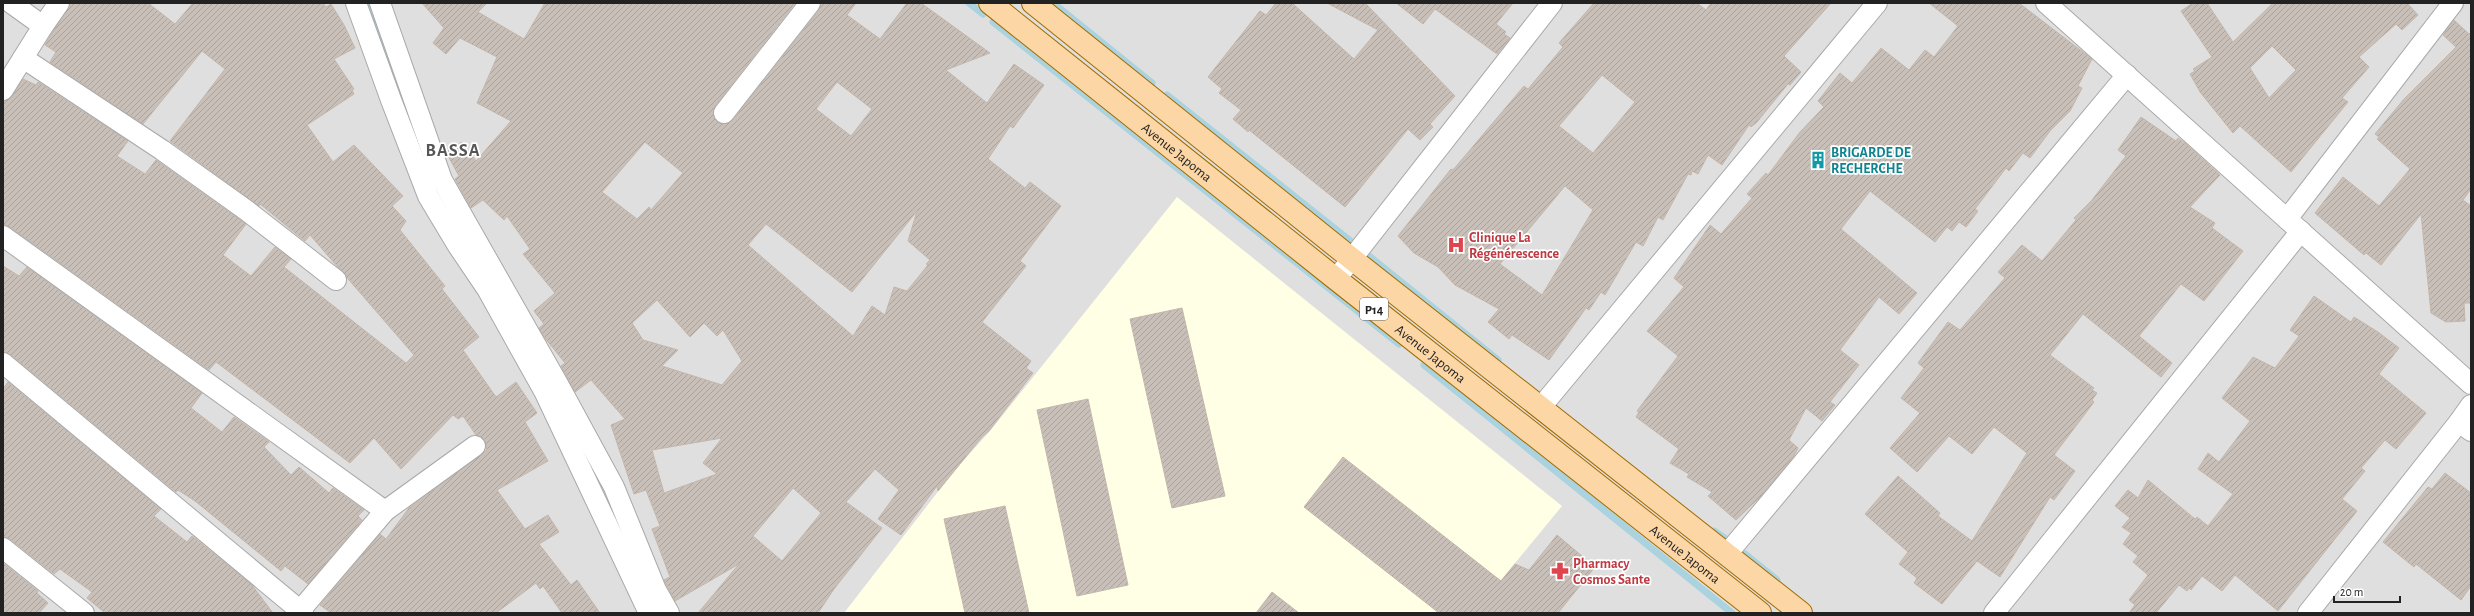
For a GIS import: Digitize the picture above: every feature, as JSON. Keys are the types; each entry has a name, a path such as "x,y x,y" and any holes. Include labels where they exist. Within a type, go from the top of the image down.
{"main road":[{"name":"Avenue Japoma","path":"990,3 1751,610"},
{"name":"Avenue Japoma","path":"1033,3 1352,259 1801,613"}],"street":[{"path":"11,3 43,26"},
{"path":"3,90 59,3"},
{"path":"356,3 428,196 458,246 487,289 545,393 649,613"},
{"path":"380,3 442,180 558,384 614,487 656,590 668,613"},
{"path":"724,113 810,3"},
{"path":"1336,279 1552,3"},
{"path":"1541,407 1877,3"},
{"path":"2046,3 2471,384"},
{"path":"1994,613 2294,225 2453,3"},
{"path":"23,58 162,150 246,210 336,280"},
{"path":"1727,554 2127,75"},
{"path":"3,236 385,511"},
{"path":"3,363 301,612 385,511 474,446"},
{"path":"2308,613 2465,426 2471,405"},
{"path":"3,548 84,613"}],"shaded area":[{"path":"3,3 2471,3 2471,613 3,613"},
{"path":"1177,197 1562,506 1474,613 844,613 954,471 990,431"}],"building":[{"path":"70,3 148,3 175,24 193,3 323,3 326,7 331,4 344,25 355,48 334,59 354,89 352,90 354,94 307,125 333,162 354,145 403,196 392,206 406,221 400,230 445,286 442,289 479,337 463,350 496,397 516,382 537,413 525,422 548,461 497,490 525,529 548,515 559,532 539,544 571,585 577,580 600,613 562,613 543,586 540,589 536,583 496,613 331,613 320,605 380,534 386,539 409,508 487,450 485,440 476,435 463,416 458,419 453,415 401,469 374,438 350,463 216,362 209,370 10,227 3,224 3,101 12,96 23,79 36,85 38,82 128,141 117,156 145,174 156,160 246,224 223,255 251,276 275,247 291,259 284,267 406,363 414,355 310,235 305,241 260,204 259,206 170,141 225,69 202,51 143,124 50,62 56,52 45,45"},
{"path":"422,3 487,3 478,12 524,39 545,3 795,3 715,106 714,118 723,124 733,120 819,10 821,3 856,3 847,15 880,39 907,3 921,3 990,53 946,70 987,103 1014,64 1044,85 1013,128 1010,126 988,159 1025,188 1030,182 1061,206 1020,261 1026,266 982,322 1031,361 1026,368 1033,373 989,431 982,437 938,491 937,486 901,535 878,519 899,490 875,469 846,502 882,528 834,589 818,613 698,613 739,564 675,601 664,580 670,577 652,529 660,526 646,490 634,494 611,425 625,419 591,380 575,392 561,366 565,363 539,328 544,324 534,311 555,293 523,254 530,249 507,216 504,220 483,200 471,208 455,179 459,176 446,152 462,142 476,161 511,121 477,103 497,57 460,38 446,54 433,43 444,28","holes":["837,82 872,109 851,136 816,109","645,142 683,173 651,210 649,207 637,219 602,192","917,211 908,241 930,260 926,264 928,265 907,291 894,287 885,315 872,306 853,336 748,245 766,224 852,292","657,300 690,337 704,323 717,336 723,330 742,361 722,385 662,366 678,350 643,340 632,323","722,438 703,463 717,474 664,493 652,450","793,488 821,513 782,561 753,536"]},
{"path":"1276,3 1292,3 1354,59 1378,30 1327,3 1365,3 1455,96 1430,124 1433,127 1420,140 1408,129 1345,207 1249,130 1248,132 1233,119 1241,110 1219,93 1222,89 1208,77 1260,11 1266,15"},
{"path":"1396,3 1513,3 1496,24 1506,32 1504,34 1510,38 1497,54 1435,9 1423,24"},
{"path":"1594,3 1697,3 1706,10 1711,3 1831,3 1784,56 1801,72 1790,85 1788,84 1757,122 1751,127 1749,125 1722,165 1708,155 1698,174 1692,171 1691,175 1688,174 1663,220 1658,217 1643,246 1636,242 1605,295 1601,292 1589,310 1586,308 1549,360 1512,335 1509,339 1488,322 1499,309 1455,285 1438,267 1414,253 1398,236 1451,169 1453,170 1524,86 1528,89 1563,47 1559,43","holes":["1602,75 1635,102 1593,153 1559,126","1565,186 1593,210 1542,295 1500,264"]},
{"path":"1929,3 2019,3 2092,59 2078,86 2082,88 2070,111 2050,131 2030,158 2023,153 2009,171 2006,168 1975,209 1978,211 1966,227 1959,222 1952,231 1947,227 1935,242 1870,191 1841,229 1917,293 1899,314 1879,297 1840,350 1859,365 1830,402 1835,405 1822,421 1806,408 1789,440 1798,448 1794,456 1761,496 1736,520 1708,496 1712,492 1687,477 1689,474 1670,463 1679,449 1636,417 1639,412 1637,411 1678,356 1647,331 1684,287 1674,278 1710,225 1721,234 1752,198 1747,194 1766,173 1768,175 1800,132 1824,107 1818,101 1840,73 1852,83 1881,48 1909,70 1925,50 1934,57 1958,26"},
{"path":"2193,3 2207,3 2233,42 2273,3 2407,3 2418,15 2402,30 2396,24 2359,57 2369,67 2342,98 2348,102 2291,172 2240,126 2233,133 2200,92 2190,74 2195,71 2193,69 2212,57 2181,11","holes":["2272,46 2296,70 2269,98 2250,68"]},
{"path":"2454,20 2469,34 2471,32 2471,189 2463,200 2471,206 2471,303 2464,303 2465,321 2446,322 2431,313 2421,214 2381,265 2366,253 2364,255 2315,213 2343,177 2379,206 2410,169 2377,139 2379,137 2375,134 2404,99 2456,47 2443,35"},
{"path":"2141,117 2176,141 2178,138 2220,175 2190,207 2215,223 2212,228 2243,251 2204,301 2181,284 2139,336 2172,363 2161,377 2083,314 2050,355 2094,388 2092,390 2097,393 2092,400 2094,402 2054,455 2075,471 2054,500 2050,497 2000,577 1977,561 1942,604 1914,583 1917,578 1899,564 1908,552 1865,514 1898,476 1940,513 1938,516 1972,541 2027,453 1994,427 1972,454 1949,436 1917,472 1890,448 1920,413 1901,398 1924,368 1918,363 1948,322 1960,330 2005,278 1998,272 2022,245 2042,261 2076,220 2074,218 2092,200 2126,156 2118,150"},
{"path":"3,266 19,276 27,267 202,393 191,408 222,432 234,417 269,442 264,447 291,475 299,467 329,493 333,488 364,510 358,516 362,520 308,584 285,566 281,571 195,501 178,490 176,492 10,354 3,352"},
{"path":"2314,296 2351,322 2354,317 2378,332 2399,348 2379,374 2426,413 2396,449 2385,440 2361,468 2365,471 2342,499 2357,511 2278,611 2235,575 2222,591 2202,576 2191,590 2189,588 2187,591 2179,585 2156,613 2129,613 2135,605 2129,600 2148,575 2133,562 2138,556 2123,544 2131,533 2122,527 2130,518 2115,506 2128,490 2138,498 2148,480 2195,519 2197,517 2208,526 2233,494 2198,469 2208,453 2219,462 2250,421 2222,398 2253,357 2275,368 2299,336 2290,330"},
{"path":"1182,308 1225,496 1172,508 1130,319"},
{"path":"8,382 161,509 154,516 187,542 192,536 252,585 273,613 105,613 87,598 92,592 60,569 54,574 10,539 3,537 3,389"},
{"path":"1088,399 1128,585 1077,596 1037,410"},
{"path":"1343,457 1501,581 1515,564 1529,570 1557,535 1595,567 1558,613 1439,613 1304,507"},
{"path":"2445,473 2471,493 2471,586 2461,600 2416,564 2414,567 2383,542 2428,487 2432,489"},
{"path":"1005,506 1029,613 965,613 944,519"},
{"path":"3,563 38,591 37,593 48,603 39,613 3,613"},
{"path":"1272,592 1299,613 1256,613"}],"waterway":[{"path":"369,3 412,128"},
{"path":"969,3 983,14"},
{"path":"1053,3 1152,83"},
{"path":"993,22 1399,344"},
{"path":"1167,95 1353,243"},
{"path":"1369,256 1498,360"},
{"path":"1424,365 1732,613"},
{"path":"1714,531 1726,539"},
{"path":"1745,554 1777,580"}],"place":[{"name":"BRIGARDE DE RECHERCHE","path":"1818,160"},
{"name":"Clinique La Régénérescence","path":"1456,245"},
{"name":"Pharmacy Cosmos Sante","path":"1560,571"}],"district":[{"name":"BASSA","path":"453,150"}]}
